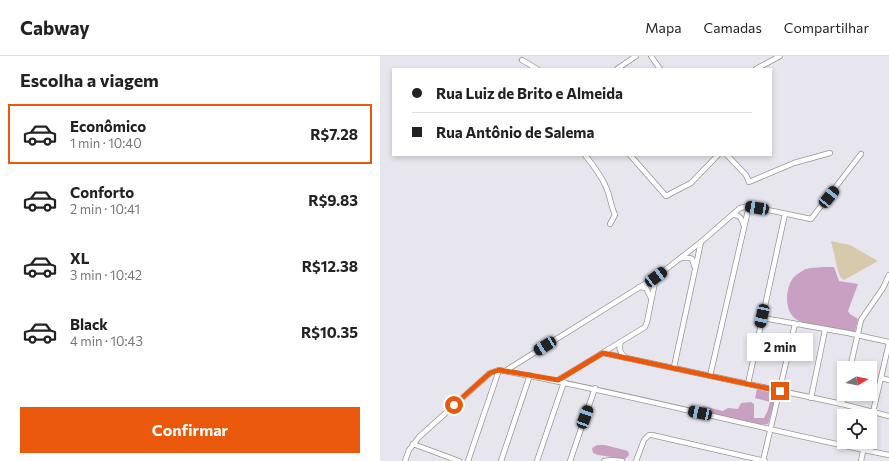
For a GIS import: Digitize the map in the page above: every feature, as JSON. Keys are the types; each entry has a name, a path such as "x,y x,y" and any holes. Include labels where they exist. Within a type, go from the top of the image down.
{"street":[{"path":"619,68 636,56"},
{"path":"650,56 659,68"},
{"path":"758,68 780,56"},
{"path":"522,60 535,68"},
{"path":"727,156 746,175 749,182 794,163 830,153"},
{"path":"505,371 656,277 701,242 740,208 749,206 811,220 862,154"},
{"path":"586,156 598,172 607,188 610,205 615,215 610,224"},
{"path":"631,156 666,196 691,183 717,156"},
{"path":"710,376 749,206"},
{"path":"733,215 735,214 740,217 744,226"},
{"path":"748,384 785,214"},
{"path":"674,367 701,242"},
{"path":"680,259 690,258 694,263 695,269"},
{"path":"852,361 861,320 883,288 889,275"},
{"path":"558,380 645,327 656,277"},
{"path":"639,287 646,288 651,300"},
{"path":"762,316 763,318 848,333 889,343 874,409"},
{"path":"636,461 644,440 649,435 652,435 763,461 795,324"},
{"path":"811,398 825,330"},
{"path":"622,341 620,344 620,350 622,355 626,358"},
{"path":"603,353 674,367 859,409"},
{"path":"468,461 499,370"},
{"path":"405,461 413,444 490,373 499,370 595,388 657,404 889,455"},
{"path":"501,461 530,375"},
{"path":"881,378 889,380"},
{"path":"537,461 564,382"},
{"path":"570,461 595,388"},
{"path":"877,414 889,416"},
{"path":"413,444 459,461"},
{"path":"861,461 863,450"},
{"path":"604,461 622,461"}],"shaded area":[{"path":"831,241 850,245 878,261 844,280 841,278 838,271"},
{"path":"817,267 834,267 839,281 858,284 848,311 858,319 855,331 802,322 793,316 788,306 788,288 793,278 801,271"},
{"path":"757,389 776,394 768,424 755,424 703,411 703,406 723,411 728,408 738,409 741,403 751,402 754,404 754,418 764,418 770,402 755,398"},
{"path":"597,445 605,445 628,451 629,455 625,459 598,455 593,453 592,448"}],"route":[{"path":"454,405 490,373 495,371 499,370 558,380 603,353 674,367 780,391"}]}
